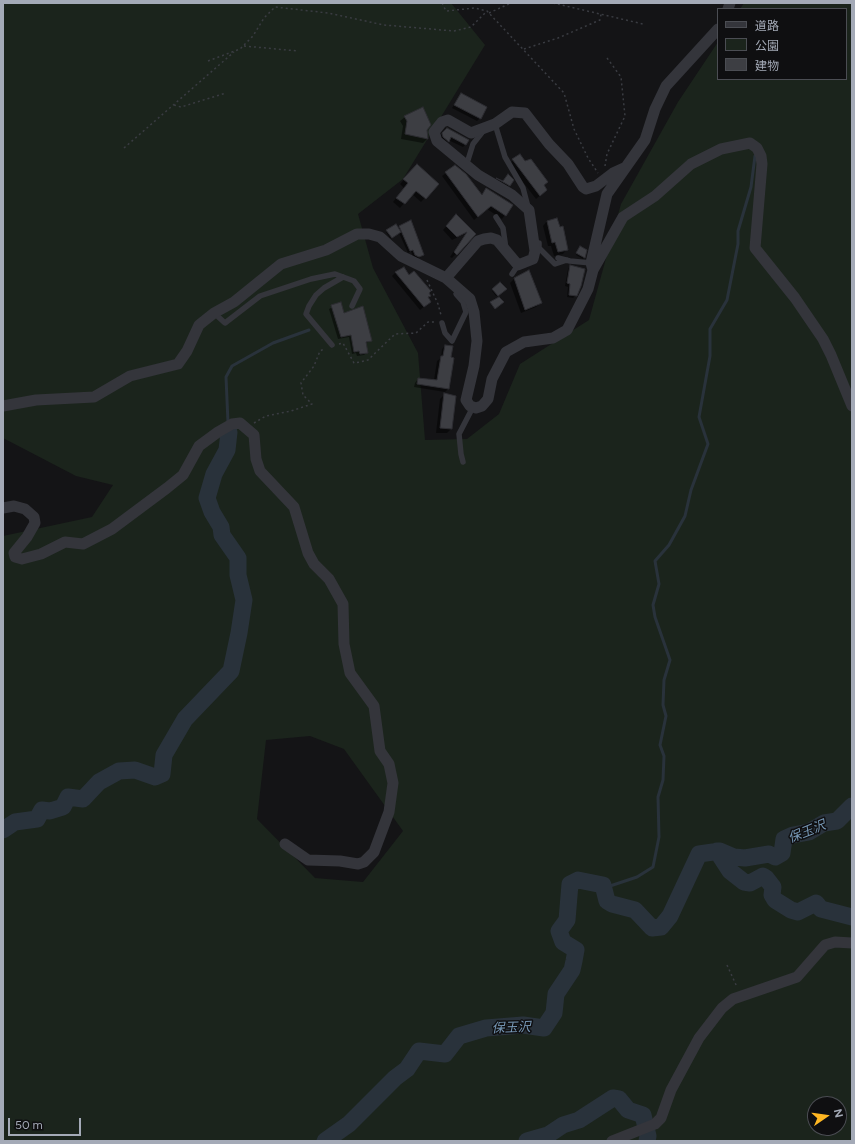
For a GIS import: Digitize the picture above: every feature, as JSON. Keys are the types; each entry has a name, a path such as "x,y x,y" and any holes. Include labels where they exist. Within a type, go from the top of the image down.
{"street":[{"path":"3,406 36,400 94,397 130,376 178,364 187,351 199,325 214,313 234,302 281,264 326,250 357,234 369,234 380,237 389,247 417,265 446,278 461,289 470,299 474,312 477,341 474,366 466,400 470,406 482,406 488,399 492,379 506,352 524,342 553,338 566,330 588,289 608,194 624,168 645,140 655,109 666,86 717,30"},
{"path":"446,278 478,241 491,238 498,240 506,250 515,269 533,259 535,251 529,210 512,195 478,175 463,164 437,141 434,136 436,128 442,122 448,120 472,133 490,126 512,112 525,113 549,144 568,164 583,187 590,189 613,173 624,168"},
{"path":"592,267 624,217 655,196 691,164 721,149 750,143 757,148 761,156 762,164 755,248 795,298 823,339 852,406"},
{"path":"3,508 14,506 24,509 34,517 35,523 27,537 14,553 15,557 22,559 41,554 65,542 82,544 112,528 183,475 199,446 218,432 232,424 240,423 254,435 256,459 260,471 294,506 308,554 314,564 329,579 343,604 344,644 350,673 374,706 380,751 388,764 393,783 389,812 374,852 364,862 358,864 340,861 308,860 285,844"},
{"path":"612,1141 655,1124 661,1118 671,1090 699,1038 722,1008 734,999 798,977 825,945 834,942 852,943"}],"lane":[{"path":"463,164 468,160 473,144 490,126 505,157 523,188 529,210"},
{"path":"496,217 503,228 506,250"},
{"path":"532,232 537,233 539,248 552,262 555,264 567,260"},
{"path":"558,258 592,267"},
{"path":"214,313 224,323 260,296 311,279 335,274 354,281 360,289 352,306"},
{"path":"332,345 306,314 308,306 316,295 324,288 343,277"},
{"path":"442,323 445,333 452,341 466,312 463,302 456,294 461,289"},
{"path":"463,462 459,434 473,407"}],"path":[{"path":"442,3 446,10 475,8 490,13 564,93 574,129 602,182"},
{"path":"490,13 511,3"},
{"path":"538,3 553,3 643,24"},
{"path":"124,148 235,51 243,46 253,36 264,18 275,7 328,13 384,25 454,30 471,27 487,11"},
{"path":"523,50 558,38 600,20 601,14"},
{"path":"243,46 298,51"},
{"path":"208,61 235,51"},
{"path":"602,182 606,154 625,116 621,77 607,58"},
{"path":"174,104 181,106 226,93"},
{"path":"248,430 250,425 266,416 291,411 312,404 303,395 301,384 314,366 320,351 332,345 343,343 350,359 354,363 360,362 368,360 373,356 395,334 416,333 428,322 435,322 439,325 442,323 438,304 417,265"},
{"path":"728,965 742,996"}],"green space":[{"path":"3,3 451,3 485,45 403,179 358,214 373,268 418,353 425,440 467,439 499,414 520,364 589,320 621,204 678,102 717,44 717,80 847,80 847,8 741,8 744,3 852,3 852,1141 3,1141 3,536 92,517 113,485 76,476 3,438","holes":["310,736 344,749 403,831 363,882 315,878 257,819 266,740"]}],"building":[{"path":"461,93 487,107 481,119 454,105"},
{"path":"423,107 431,125 427,130 428,139 405,134 407,121 404,116"},
{"path":"447,128 469,140 466,145 451,137 449,142 443,137 442,133"},
{"path":"520,154 525,161 531,159 548,182 544,185 547,190 540,196 512,159"},
{"path":"417,164 439,184 426,199 416,191 405,204 396,198 408,183 403,179"},
{"path":"455,165 466,174 482,195 486,188 513,205 506,216 491,206 478,217 445,172"},
{"path":"508,174 514,180 510,186 496,178 503,181"},
{"path":"456,214 476,234 457,255 454,252 467,232 457,237 446,226"},
{"path":"557,218 560,227 563,226 568,250 558,252 555,242 552,243 547,221"},
{"path":"411,220 424,255 419,257 415,255 413,250 410,251 399,226"},
{"path":"396,224 401,232 392,238 386,230"},
{"path":"580,246 587,250 585,258 576,253"},
{"path":"570,265 585,269 577,296 569,295 570,284 567,283"},
{"path":"404,267 409,275 414,271 431,291 429,293 431,296 428,297 431,302 424,307 395,272"},
{"path":"529,270 542,303 525,310 514,278"},
{"path":"500,282 507,289 498,296 492,289"},
{"path":"499,297 504,302 495,309 490,302"},
{"path":"341,302 344,313 363,306 372,341 366,342 368,353 360,354 359,351 354,352 351,335 341,337 331,305"},
{"path":"445,345 453,346 451,357 454,358 449,389 417,384 418,378 437,380 441,356 443,356"},
{"path":"444,393 456,396 452,429 440,428"}],"waterway":[{"path":"604,888 637,877 653,867 659,837 658,797 663,780 664,756 660,745 666,716 663,705 664,680 670,660 655,617 653,605 659,584 655,561 669,545 685,516 691,490 708,444 699,417 710,356 710,329 727,300 738,244 738,231 751,187 755,156"},
{"path":"228,423 226,377 232,366 273,343 309,330"},
{"path":"3,830 15,822 37,819 42,810 50,811 63,807 68,797 83,799 99,782 119,771 135,770 155,777 162,774 164,755 185,719 231,671 244,600 238,575 238,558 222,535 221,527 212,512 207,498 214,474 227,450 229,432"},
{"name":"保玉沢","path":"325,1141 349,1124 395,1078 407,1069 419,1051 445,1054 459,1036 486,1028 523,1025 544,1028 554,1013 556,994 572,970 576,950 563,942 559,931 567,920 570,884 578,880 603,885 607,901 612,904 635,910 652,928 661,927 670,916 699,854 720,851 734,857 745,858 769,854 775,857 782,853 784,839 793,835 809,832 824,823 837,821 852,806"},
{"path":"717,851 730,871 744,882 750,883 763,876 766,878 773,887 772,895 775,900 791,910 798,912 816,903 821,909 852,917"},
{"path":"527,1141 548,1135 563,1125 579,1120 613,1098 619,1099 628,1110 643,1115 648,1136 647,1141"}]}
